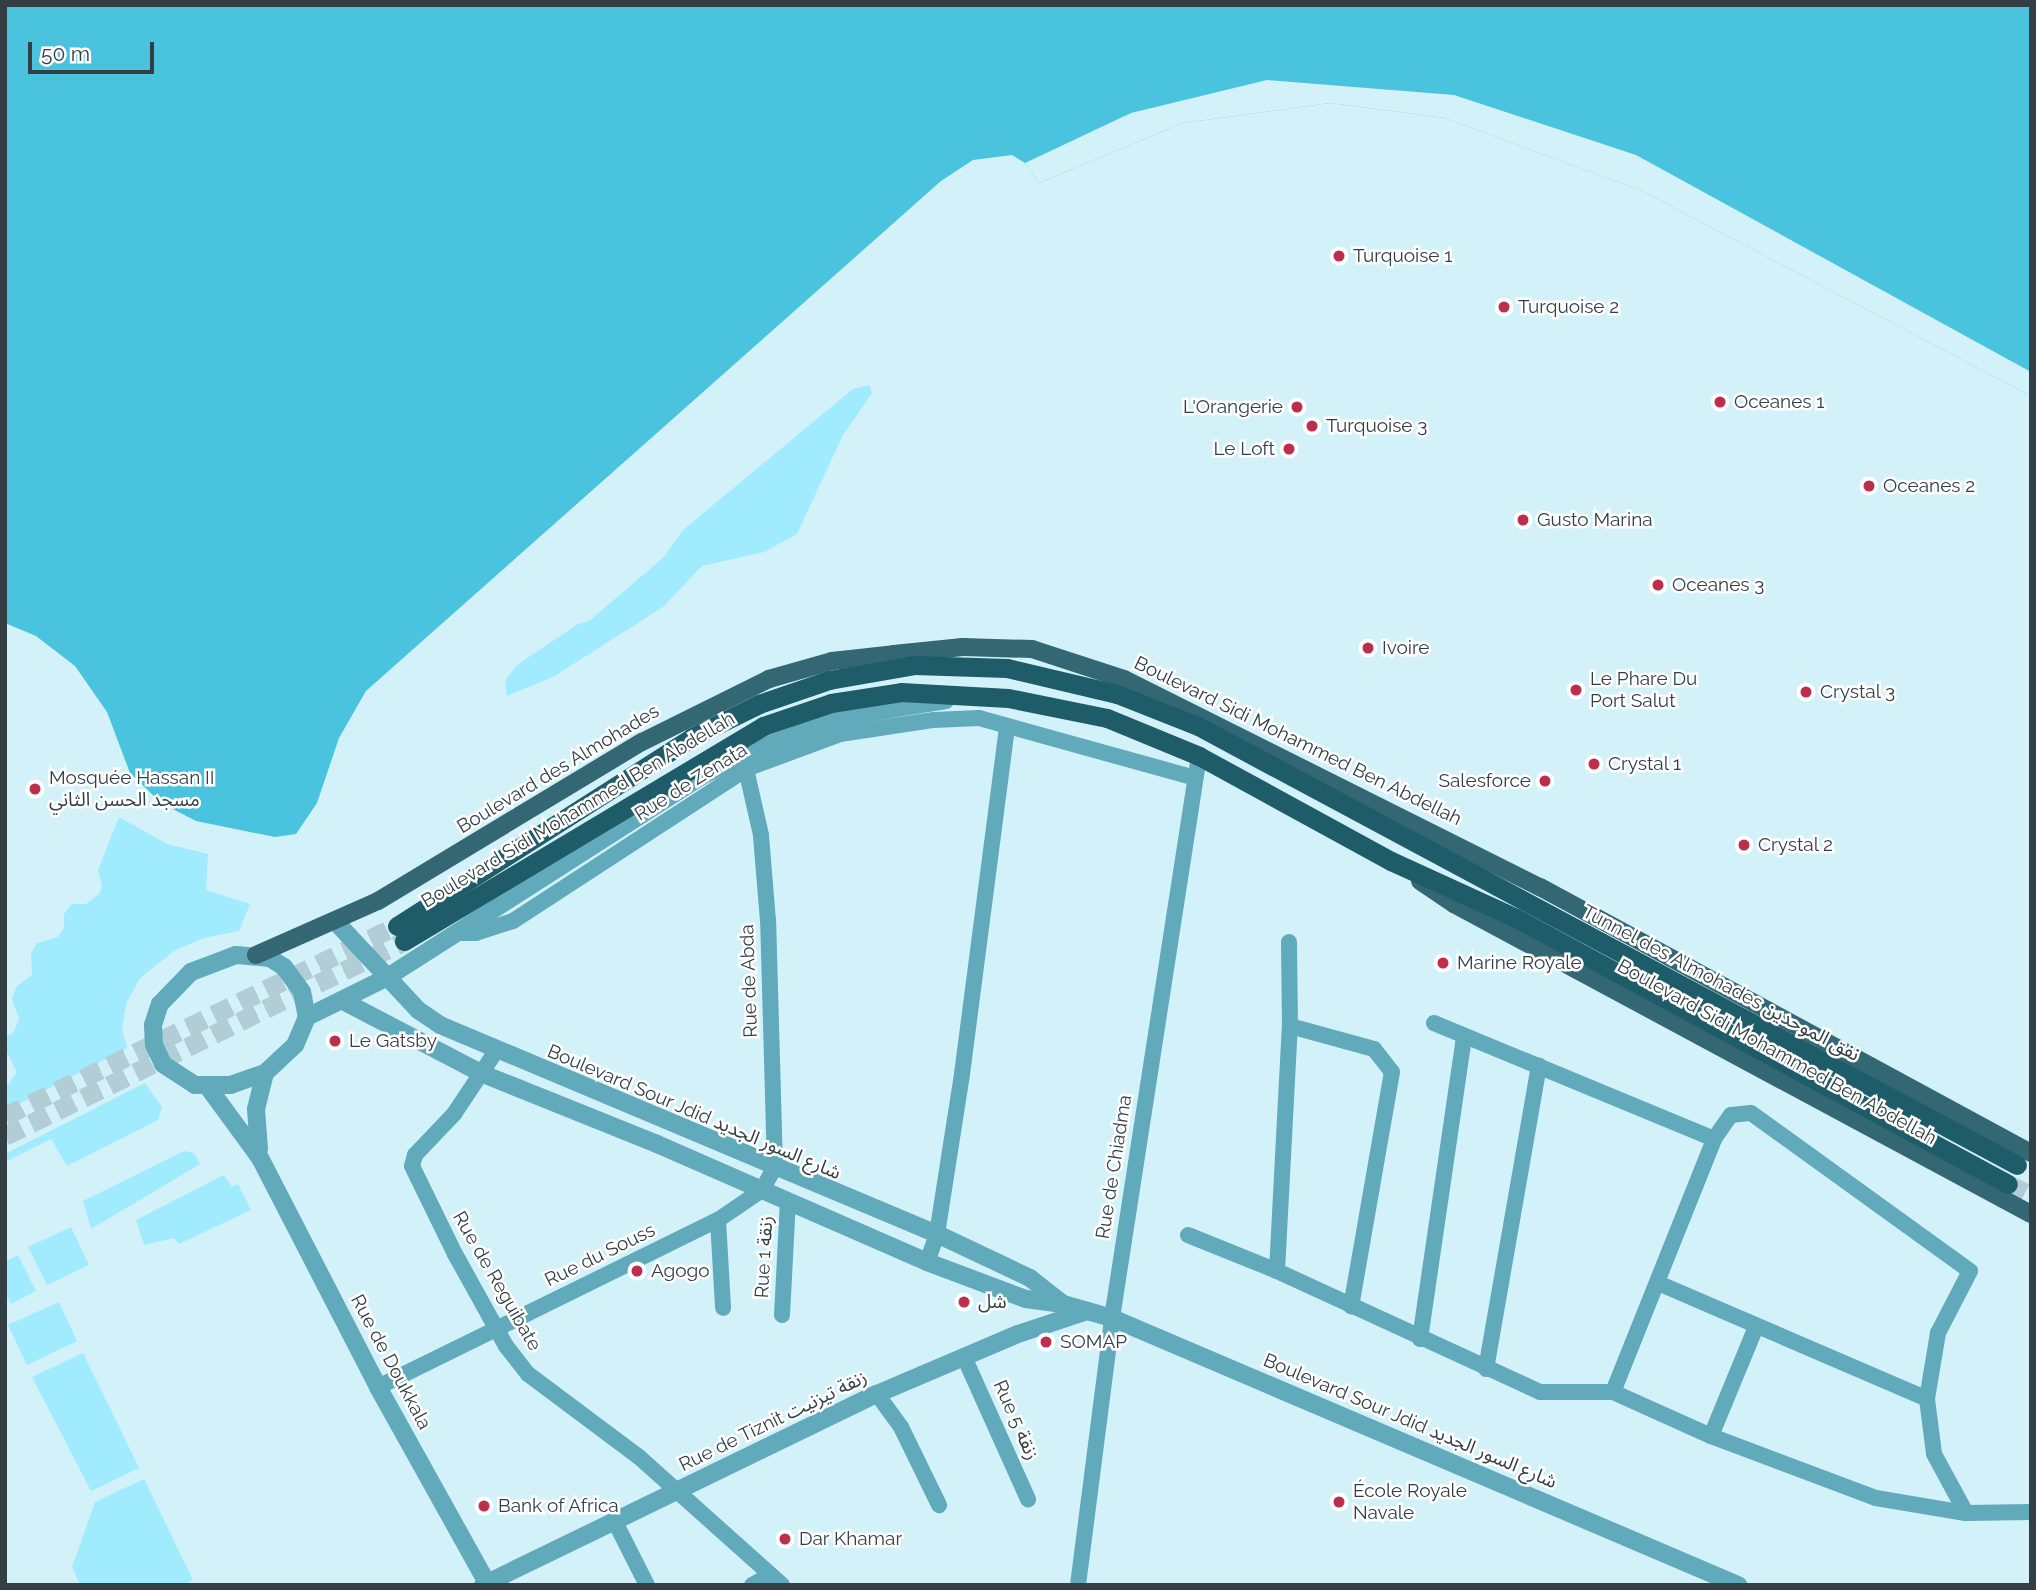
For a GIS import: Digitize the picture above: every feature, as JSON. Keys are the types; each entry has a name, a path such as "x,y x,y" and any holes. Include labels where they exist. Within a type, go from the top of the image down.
{"highway":[{"path":"865,672 894,654"},
{"name":"Boulevard Sidi Mohammed Ben Abdellah","path":"1391,861 1199,756 1107,718 1008,698 901,692 831,704 763,726 400,934 692,737 759,704 865,672 914,665 995,667 1117,694 1198,726 1405,838"},
{"name":"Tunnel des Almohades نفق الموحدين","path":"1405,838 2024,1159"},
{"name":"Tunnel des Almohades نفق الموحدين","path":"1391,861 1516,918 2008,1184"}],"main road":[{"name":"Boulevard Sidi Mohammed Ben Abdellah","path":"894,654 963,647 1032,649 1115,675 1540,887 2024,1159"},
{"name":"Boulevard des Almohades","path":"256,954 378,901 710,705 803,668 894,654"},
{"name":"Boulevard Sidi Mohammed Ben Abdellah","path":"1391,861 1454,904 2031,1214"}],"street":[{"path":"307,1017 345,1002 386,978 700,777 748,752 797,732 901,705 1008,698"},
{"name":"Rue de Zenata","path":"456,933 513,921 746,769 840,734 876,727 979,718 1007,728 1195,778"},
{"path":"927,1262 937,1234 1007,728"},
{"name":"Rue de Chiadma","path":"1078,1585 1112,1318 1199,756"},
{"name":"Rue de Abda","path":"746,769 765,866 775,1167"},
{"name":"Boulevard Sour Jdid شارع السور الجديد","path":"335,921 386,978 427,1018 496,1051 937,1234 1030,1278 1063,1304"},
{"path":"1277,1271 1290,1026 1289,942"},
{"path":"256,954 277,962 298,982 307,1017 295,1045 265,1073 231,1085 208,1087 181,1078 163,1064 154,1045 153,1025 160,1004 174,985 212,961 256,954"},
{"name":"Boulevard Sour Jdid شارع السور الجديد","path":"345,1002 482,1074 788,1200 927,1262 1026,1299 1063,1304 1112,1318 1738,1585"},
{"path":"1434,1023 1464,1039 1539,1066 1714,1139"},
{"path":"1290,1026 1374,1049 1392,1072 1351,1306"},
{"path":"1420,1339 1464,1039"},
{"name":"Rue de Reguibate","path":"496,1051 454,1114 415,1155 412,1166 497,1329 515,1359 545,1391 639,1457 776,1580"},
{"path":"1486,1369 1539,1066"},
{"name":"Rue de Doukkala","path":"260,1158 256,1109 265,1073"},
{"name":"Rue de Doukkala","path":"208,1087 260,1158 378,1387 486,1584"},
{"path":"1613,1392 1714,1139 1731,1115 1751,1113 1968,1267 1970,1274 1938,1333 1927,1399 1934,1454 1966,1513"},
{"path":"762,1190 775,1167"},
{"name":"Rue du Souss","path":"378,1387 718,1220 762,1190"},
{"name":"Rue 1 زنقة","path":"782,1315 788,1200"},
{"name":"Rue 1 زنقة","path":"718,1220 723,1308"},
{"path":"1188,1235 1277,1271 1486,1369 1556,1396 1613,1392 1711,1436 1876,1498 1966,1513 2031,1512"},
{"path":"1658,1283 1927,1399"},
{"name":"Rue de Tiznit زنقة تيزنيت","path":"486,1584 877,1394 1087,1311"},
{"path":"1711,1436 1756,1327"},
{"name":"Rue 5 زنقة","path":"965,1359 1028,1499"},
{"path":"877,1394 901,1427 939,1505"},
{"path":"614,1520 647,1585"},
{"path":"752,1585 776,1580"}],"shaded area":[{"path":"5,5 2031,5 2031,396 1642,191 1445,118 1330,103 1183,123 1039,183 1025,163 1012,155 973,160 941,181 366,691 339,738 317,803 296,834 275,837 196,821 161,803 130,773 107,712 75,666 36,636 5,623"},
{"path":"869,385 872,393 843,435 797,534 764,552 702,566 663,607 553,677 507,696 505,681 517,665 578,624 589,621 664,557 683,530 853,389"},
{"path":"119,817 167,844 208,854 206,890 250,904 239,931 204,938 174,951 140,978 126,1004 122,1029 127,1048 5,1111 5,1089 17,1072 5,1049 5,1037 14,1032 19,1019 12,999 16,987 32,975 31,954 37,943 58,937 64,928 64,914 72,904 86,904 99,894 102,886 98,870"},
{"path":"145,1083 162,1107 158,1120 67,1166 51,1139 5,1162 5,1154"},
{"path":"184,1151 194,1153 200,1164 91,1229 83,1201"},
{"path":"224,1175 232,1187 238,1184 251,1210 179,1244 174,1238 144,1245 136,1220"},
{"path":"71,1227 89,1265 47,1285 28,1247"},
{"path":"18,1255 36,1291 11,1304 5,1293 5,1262"},
{"path":"59,1302 77,1341 27,1365 8,1325"},
{"path":"83,1353 139,1468 91,1491 32,1377"},
{"path":"144,1479 193,1580 184,1585 80,1585 72,1567 95,1502"}],"pier":[{"path":"1267,80 1454,95 1636,155 2031,372 2031,396 1642,191 1445,118 1330,103 1183,123 1039,183 1025,163 1131,113"}],"tunnel":[{"path":"5,1116 397,926"},
{"path":"5,1136 404,941"},
{"path":"2008,1184 2031,1195"}],"place":[{"name":"Turquoise 1","path":"1339,256"},
{"name":"Turquoise 2","path":"1504,307"},
{"name":"Oceanes 1","path":"1720,402"},
{"name":"L'Orangerie","path":"1297,407"},
{"name":"Turquoise 3","path":"1312,426"},
{"name":"Le Loft","path":"1289,449"},
{"name":"Oceanes 2","path":"1869,486"},
{"name":"Gusto Marina","path":"1523,520"},
{"name":"Oceanes 3","path":"1658,585"},
{"name":"Ivoire","path":"1368,648"},
{"name":"Le Phare Du Port Salut","path":"1576,690"},
{"name":"Crystal 3","path":"1806,692"},
{"name":"Crystal 1","path":"1594,764"},
{"name":"Salesforce","path":"1545,781"},
{"name":"Mosquée Hassan II مسجد الحسن الثاني","path":"35,789"},
{"name":"Crystal 2","path":"1744,845"},
{"name":"Marine Royale","path":"1443,963"},
{"name":"Le Gatsby","path":"335,1041"},
{"name":"Agogo","path":"637,1271"},
{"name":"شل","path":"964,1302"},
{"name":"SOMAP","path":"1046,1342"},
{"name":"École Royale Navale","path":"1339,1502"},
{"name":"Bank of Africa","path":"484,1506"},
{"name":"Dar Khamar","path":"785,1539"}]}
